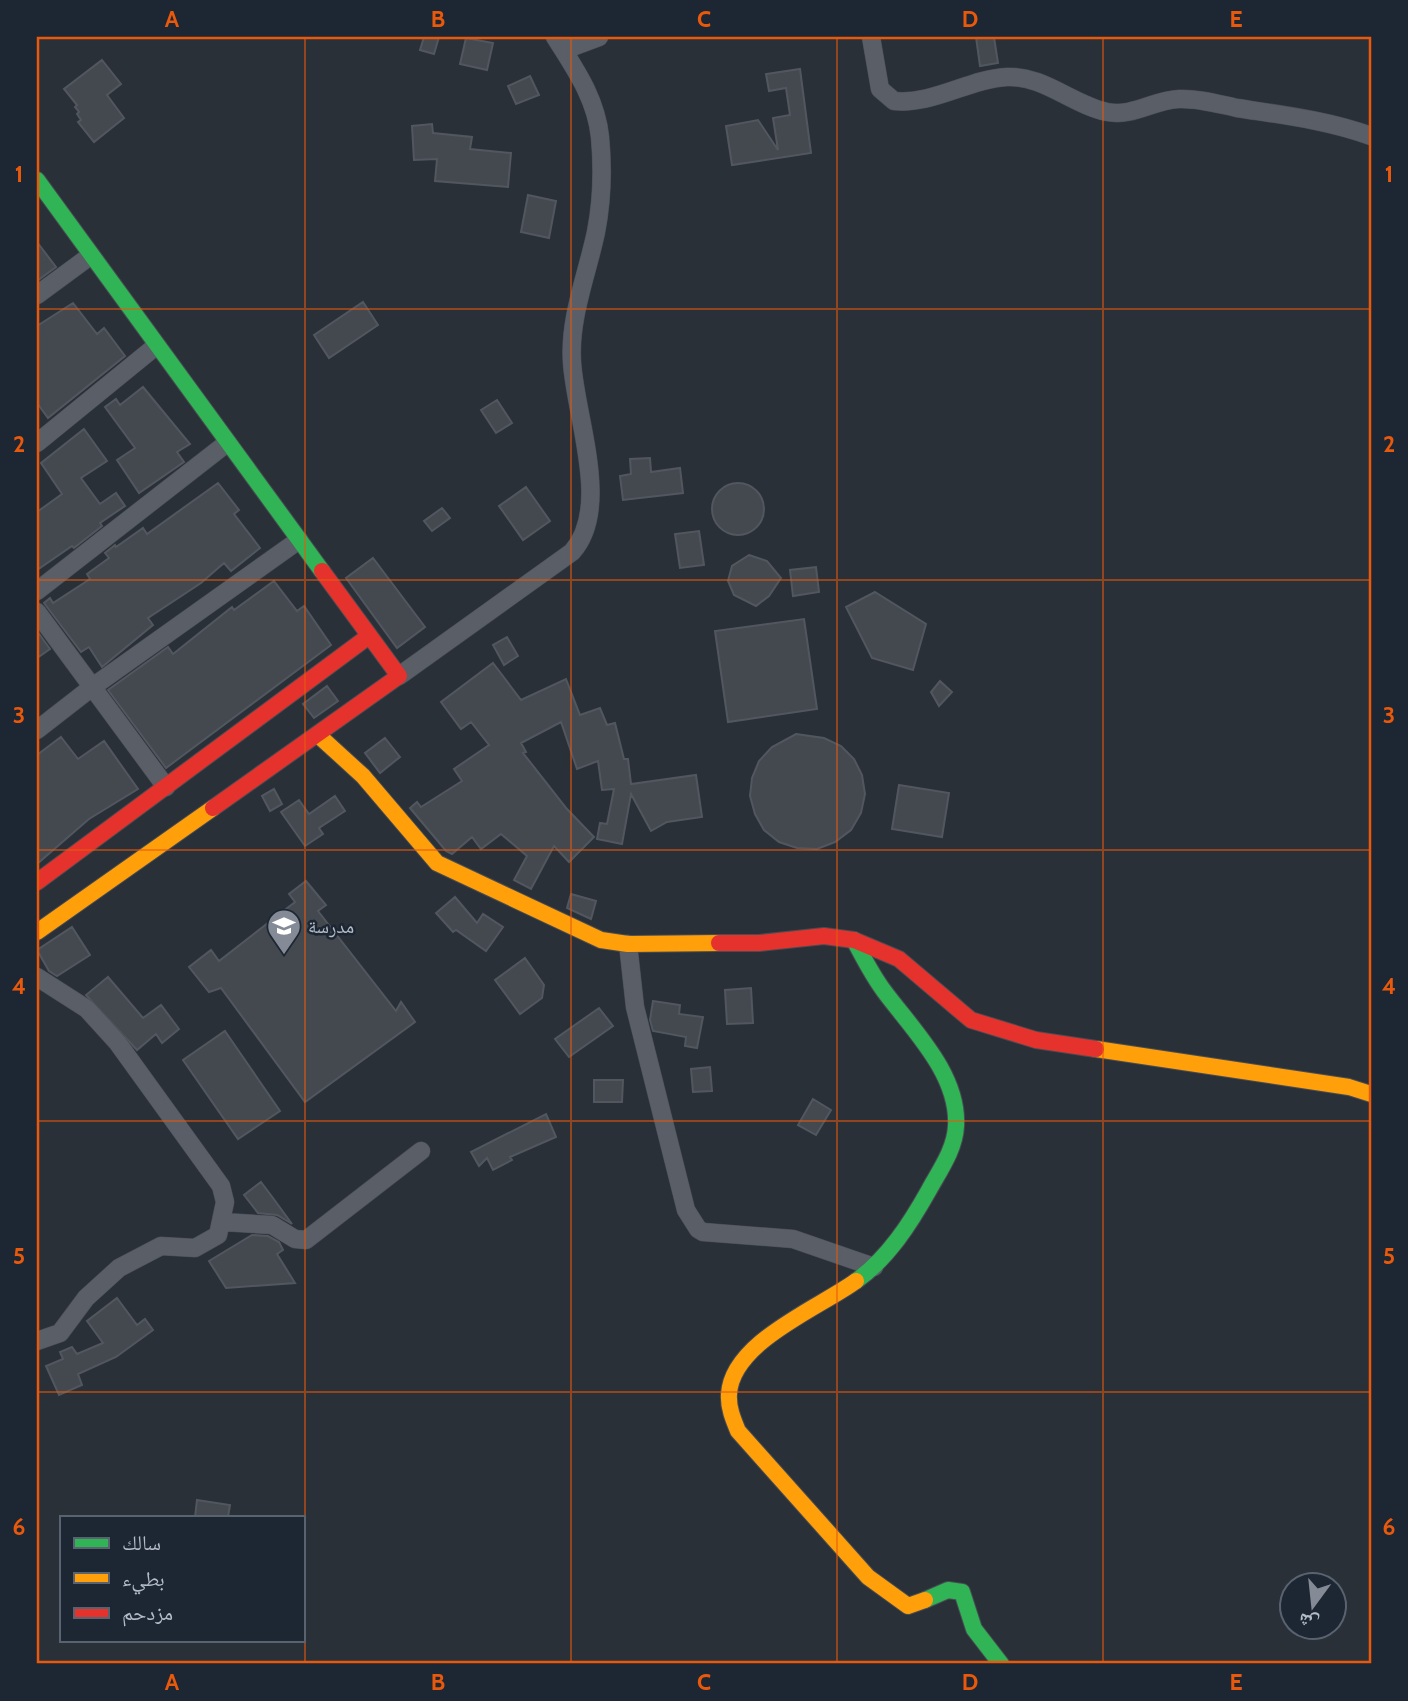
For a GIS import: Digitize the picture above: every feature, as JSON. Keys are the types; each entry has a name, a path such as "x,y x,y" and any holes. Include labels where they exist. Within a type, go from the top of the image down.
{"street":[{"path":"37,932 318,735 572,552 582,539 589,522 591,497 574,389 572,344 596,231 602,163 600,135 592,102 583,80 559,44 599,37"},
{"path":"871,37 880,89 894,101 922,100 1007,77 1041,84 1071,100 1108,112 1137,111 1179,99 1197,100 1319,120 1371,136"},
{"path":"37,180 399,676"},
{"path":"37,295 90,256"},
{"path":"37,443 156,346"},
{"path":"37,591 227,443"},
{"path":"37,730 91,688 299,540"},
{"path":"37,612 166,787"},
{"path":"37,882 369,636"},
{"path":"318,735 363,776 437,863 601,940 628,944 759,943 824,936 854,940 900,959 971,1020 997,1031 1036,1040 1349,1087 1371,1094"},
{"path":"854,940 883,989 934,1059 956,1119 950,1146 933,1183 906,1228 874,1267 851,1284 801,1313 747,1356 734,1373 729,1390 729,1410 738,1431 868,1577 908,1606 924,1602 946,1590 962,1592 974,1629 1001,1664"},
{"path":"628,944 635,1007 686,1210 694,1224 708,1233 793,1239 874,1267"},
{"path":"37,977 87,1009 117,1042 221,1186 225,1202 223,1222 218,1235 195,1248 161,1246 119,1268 86,1298 60,1333 37,1340"},
{"path":"223,1222 263,1223 295,1238 306,1240 421,1151"}],"building":[{"path":"424,37 439,37 434,54 420,50"},
{"path":"976,37 994,37 998,63 980,66"},
{"path":"466,38 493,43 487,70 460,64"},
{"path":"102,60 121,84 107,95 124,118 94,142 78,122 81,120 75,107 77,105 64,89"},
{"path":"800,69 811,153 732,165 726,126 758,120 778,150 773,118 790,115 786,88 769,91 766,74"},
{"path":"530,76 539,95 516,104 508,86"},
{"path":"432,124 433,133 472,137 470,149 511,153 508,187 435,181 437,159 414,160 412,126"},
{"path":"528,195 556,201 549,238 521,232"},
{"path":"37,242 56,267 37,281"},
{"path":"363,302 378,325 329,358 314,335"},
{"path":"73,303 97,334 104,328 125,356 48,418 37,403 37,326"},
{"path":"143,387 190,444 177,452 184,462 139,493 117,460 135,448 105,407 116,399 120,405"},
{"path":"497,400 512,423 496,433 481,410"},
{"path":"84,429 107,461 81,478 100,504 116,493 125,506 100,523 102,526 74,548 72,546 37,570 37,512 62,494 41,463"},
{"path":"650,458 651,472 680,468 683,493 623,500 620,476 631,474 630,459"},
{"path":"218,483 239,510 234,514 260,548 231,571 224,563 201,583 148,618 153,625 102,667 89,647 81,652 44,603 50,598 53,603 90,579 87,574 109,558 105,553 115,545 116,547 143,528 147,534"},
{"path":"738,483 757,490 764,509 757,528 738,535 719,528 712,509 719,490"},
{"path":"526,487 550,521 523,540 499,506"},
{"path":"442,508 450,518 432,531 424,521"},
{"path":"699,531 704,565 680,568 675,534"},
{"path":"749,555 767,561 781,578 769,596 756,606 734,595 728,581 732,566"},
{"path":"373,558 425,627 397,648 346,578"},
{"path":"816,567 819,592 793,596 790,570"},
{"path":"274,581 297,611 304,606 331,645 166,768 108,690 168,647 173,654 232,607 234,610"},
{"path":"875,592 926,624 913,670 872,658 846,607"},
{"path":"804,619 817,709 728,722 715,631"},
{"path":"37,631 50,649 37,658"},
{"path":"507,637 518,656 504,665 493,645"},
{"path":"493,663 521,700 566,679 580,715 600,708 607,725 615,723 624,759 628,759 631,784 696,775 702,817 667,822 651,831 631,794 622,844 597,839 600,823 607,824 614,789 602,790 598,761 577,769 561,722 521,743 526,752 523,753 567,809 594,837 569,862 554,846 531,889 514,880 527,856 501,834 481,849 472,837 452,854 446,851 410,808 417,802 421,807 462,781 454,769 489,745 471,722 461,729 441,702"},
{"path":"940,681 952,692 939,706 931,692"},
{"path":"327,686 338,701 314,718 303,704"},
{"path":"796,734 824,738 841,746 854,759 862,775 865,794 861,813 851,830 835,842 817,849 797,848 779,842 764,830 755,814 750,796 752,778 759,761 772,747"},
{"path":"61,737 78,759 104,741 138,789 89,819 37,864 37,755"},
{"path":"385,738 400,757 380,773 365,753"},
{"path":"899,785 949,793 942,837 892,829"},
{"path":"274,789 282,804 270,811 262,796"},
{"path":"335,796 345,811 319,828 323,834 305,846 281,812 299,800 309,814"},
{"path":"306,881 326,905 318,911 396,1011 401,1002 415,1022 305,1102 221,988 209,992 189,967 211,950 219,961 295,902 289,894"},
{"path":"571,894 596,901 591,919 567,908"},
{"path":"455,897 477,923 483,914 503,927 486,951 456,930 453,932 436,913"},
{"path":"72,927 90,955 57,976 49,971 37,950"},
{"path":"525,958 544,985 542,998 520,1014 495,980"},
{"path":"108,977 143,1018 161,1005 179,1029 162,1043 156,1034 137,1050 86,995"},
{"path":"751,988 753,1023 727,1024 725,990"},
{"path":"653,1001 680,1005 679,1014 703,1017 697,1048 685,1046 686,1037 653,1031 650,1020"},
{"path":"599,1008 613,1026 569,1057 555,1039"},
{"path":"225,1031 280,1111 238,1139 183,1060"},
{"path":"710,1067 712,1091 693,1092 691,1069"},
{"path":"594,1080 623,1080 622,1102 594,1102"},
{"path":"813,1099 831,1110 816,1135 798,1125"},
{"path":"546,1114 556,1137 510,1157 512,1160 493,1170 487,1158 479,1166 471,1152"},
{"path":"261,1182 292,1224 277,1215 258,1213 244,1195"},
{"path":"252,1235 268,1236 279,1242 283,1250 277,1254 295,1283 226,1288 209,1261"},
{"path":"117,1298 137,1325 145,1319 153,1330 116,1357 78,1374 82,1385 59,1395 46,1366 63,1359 60,1352 72,1347 77,1354 103,1343 87,1321"},
{"path":"197,1500 230,1505 228,1516 195,1516"}],"traffic: fast":[{"path":"37,180 322,571"},
{"path":"854,940 880,985 942,1070 955,1107 956,1126 946,1159 914,1215 888,1251 856,1281"},
{"path":"925,1600 948,1590 962,1592 974,1629 1001,1664"}],"traffic: slow":[{"path":"318,735 363,776 437,863 601,940 628,944 719,943"},
{"path":"37,932 213,808"},
{"path":"1096,1049 1349,1087 1371,1094"},
{"path":"856,1281 780,1328 745,1358 734,1375 729,1394 730,1408 738,1431 868,1577 908,1606 925,1600"}],"traffic: jam":[{"path":"213,808 399,676 322,571"},
{"path":"37,882 369,636"},
{"path":"719,943 759,943 824,936 854,940 899,959 971,1020 1036,1040 1096,1049"}],"place":[{"name":"مدرسة","path":"284,956"}]}
